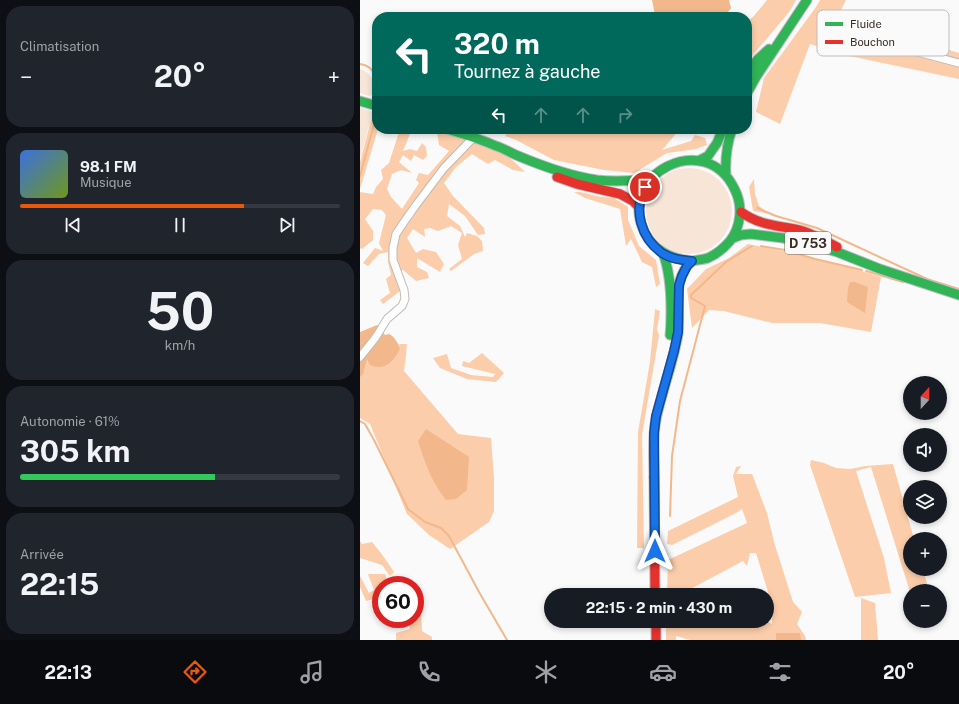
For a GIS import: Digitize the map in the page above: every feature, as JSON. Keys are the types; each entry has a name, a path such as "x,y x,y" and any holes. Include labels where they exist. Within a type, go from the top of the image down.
{"main road":[{"path":"752,84 807,0"},
{"path":"752,67 795,20"},
{"path":"360,101 372,104"},
{"path":"461,134 498,146 553,176 586,187 609,190 623,194 639,207"},
{"path":"700,160 708,156 717,143 721,134"},
{"path":"726,175 726,149 730,134"},
{"path":"518,156 574,176 624,182 649,180"},
{"path":"684,160 700,160 714,166 726,175 735,187 740,199 741,212 733,238 720,251 706,258 692,261 676,259 663,253 651,243 644,232 639,207 642,194 649,180 658,171 670,163 684,160"},
{"name":"D 753","path":"741,212 756,222 792,229 817,237 880,269"},
{"name":"D 753","path":"733,238 751,234 799,241 837,252 880,269 959,295"},
{"path":"656,588 654,433 668,356 671,327 669,273 667,262 663,253"},
{"path":"660,399 678,332 679,285 687,266 692,261"},
{"path":"656,628 656,640"}],"street":[{"path":"933,56 959,63"},
{"path":"360,357 376,337 387,319 402,306 405,299 404,290 393,260 393,248 396,234 444,168 473,138"}],"shaded area":[{"path":"652,0 729,0 731,8 728,12 654,12"},
{"path":"767,0 796,0 789,12 752,56 753,17"},
{"path":"820,0 846,0 841,10 817,10 817,46 810,44 780,124 756,112 764,78"},
{"path":"949,50 959,53 959,79 850,56 949,56"},
{"path":"360,69 368,73 372,79 372,95 369,96 360,93"},
{"path":"360,107 372,112 372,116 360,159"},
{"path":"372,117 372,134 376,134 360,189 360,162"},
{"path":"398,134 410,134 403,151 410,149 417,151 422,143 426,147 427,156 423,160 414,155 411,161 403,155 399,162 412,173 401,170 392,174 387,189 391,197 402,209 419,183 416,180 419,173 428,175 449,151 439,145 437,134 452,134 507,155 525,172 513,170 495,160 488,164 472,154 456,167 444,183 453,196 484,228 485,234 478,235 465,216 449,204 447,216 460,226 465,237 467,233 477,236 482,241 483,251 474,254 451,271 449,269 462,259 458,245 462,233 451,226 438,231 430,228 424,229 425,237 413,229 407,238 416,253 423,249 436,252 444,264 440,272 417,258 417,267 427,272 429,278 416,281 403,270 394,274 400,291 383,304 380,300 390,293 386,279 391,275 388,262 388,252 379,254 368,266 363,263 375,248 383,251 379,243 386,215 382,210 373,209 365,219 373,231 373,240 362,249 360,248 360,192 373,194 376,187 383,179 381,170 389,163"},
{"path":"506,134 676,134 662,150 691,141 695,135 705,138 707,145 696,149 667,153 634,173 604,170 554,160 516,140 505,136"},
{"path":"689,168 706,171 720,180 729,194 732,211 729,228 720,242 706,251 689,254 672,251 658,242 649,228 646,211 649,194 658,180 672,171"},
{"path":"754,179 755,194 759,206 770,214 753,211 749,187"},
{"path":"574,192 614,198 628,207 628,220 639,246 656,260 660,284 656,287 652,267 642,262 631,239 626,246 620,209 585,198"},
{"path":"748,244 839,264 881,277 871,332 820,323 772,323 724,311 709,310 692,328 687,289 706,269 729,258"},
{"path":"850,282 855,282 868,287 865,313 847,302"},
{"path":"655,309 660,311 657,330 659,335 642,435 644,548 637,548 638,432 650,362"},
{"path":"377,325 385,335 389,334 393,336 400,348 393,360 384,366 379,367 370,365 367,359 363,374 360,377 360,332"},
{"path":"399,344 407,344 404,371 458,434 491,438 494,478 494,511 489,522 450,549 429,535 407,514 370,424 360,418 360,368 367,358 400,348"},
{"path":"482,353 504,373 496,382 467,379 440,368 433,358 447,354 451,368 471,375 493,377 495,374 462,366 463,361 469,363"},
{"path":"426,429 469,457 467,490 456,499 446,500 436,486 429,472 418,441"},
{"path":"811,460 836,468 850,469 865,466 893,464 903,500 903,524 910,524 912,532 903,532 903,570 871,467 856,471 884,558 891,593 855,597 810,465"},
{"path":"741,466 736,474 752,474 767,513 774,542 793,602 802,612 797,624 806,640 690,640 676,636 676,640 666,640 666,628 774,628 774,588 767,588 756,553 750,553 747,566 743,561 692,588 667,588 668,560 747,523 742,509 672,545 667,544 668,531 738,497 733,476 736,467"},
{"path":"360,541 362,544 372,542 394,572 390,576 382,565 360,558"},
{"path":"368,574 385,574 386,576 372,576 372,585"},
{"path":"360,576 369,593 372,591 372,599 366,601 360,587"},
{"path":"905,576 925,576 927,584 908,584"},
{"path":"861,598 875,603 878,640 861,640"},
{"path":"422,628 422,631 432,637 432,640 396,640 396,633 410,629"},
{"path":"776,633 800,633 801,640 776,640"}],"waterway":[{"path":"360,64 372,70"},
{"path":"360,176 372,132"},
{"path":"757,208 776,216 817,228 927,279 959,289"},
{"path":"670,516 672,456 680,401 705,306 691,298 691,295 726,262 752,246"},
{"path":"761,246 785,250 862,270"},
{"path":"866,271 903,282"},
{"path":"360,421 365,424 374,440 408,509 425,522 441,528 449,536 507,640"}],"traffic: fast":[{"path":"752,84 807,0"},
{"path":"752,67 758,59 769,49"},
{"path":"360,101 372,105"},
{"path":"463,134 484,141 546,167 576,176 610,181 649,179"},
{"path":"700,160 708,156 717,143 721,134"},
{"path":"726,175 727,152 731,134"},
{"path":"654,477 655,426 658,408 678,334 678,291 682,274 689,263 705,259 720,251 728,244 737,229 740,216 738,196 722,171 704,162 686,161 668,166 653,177 642,193 639,212 645,233 649,240 659,250 671,256 692,261"},
{"path":"733,238 751,234 807,243 959,295"},
{"path":"663,253 669,274 671,316 670,335"}],"traffic: jam":[{"path":"557,177 577,184 620,194 633,201 639,207"},
{"path":"741,212 764,223 803,231 837,247"},
{"path":"654,477 655,588"},
{"path":"656,628 656,640"}],"route":[{"path":"645,187 639,207 644,232 651,243 663,253 676,259 692,261 687,266 679,285 678,332 656,416 654,433 655,551"}]}
